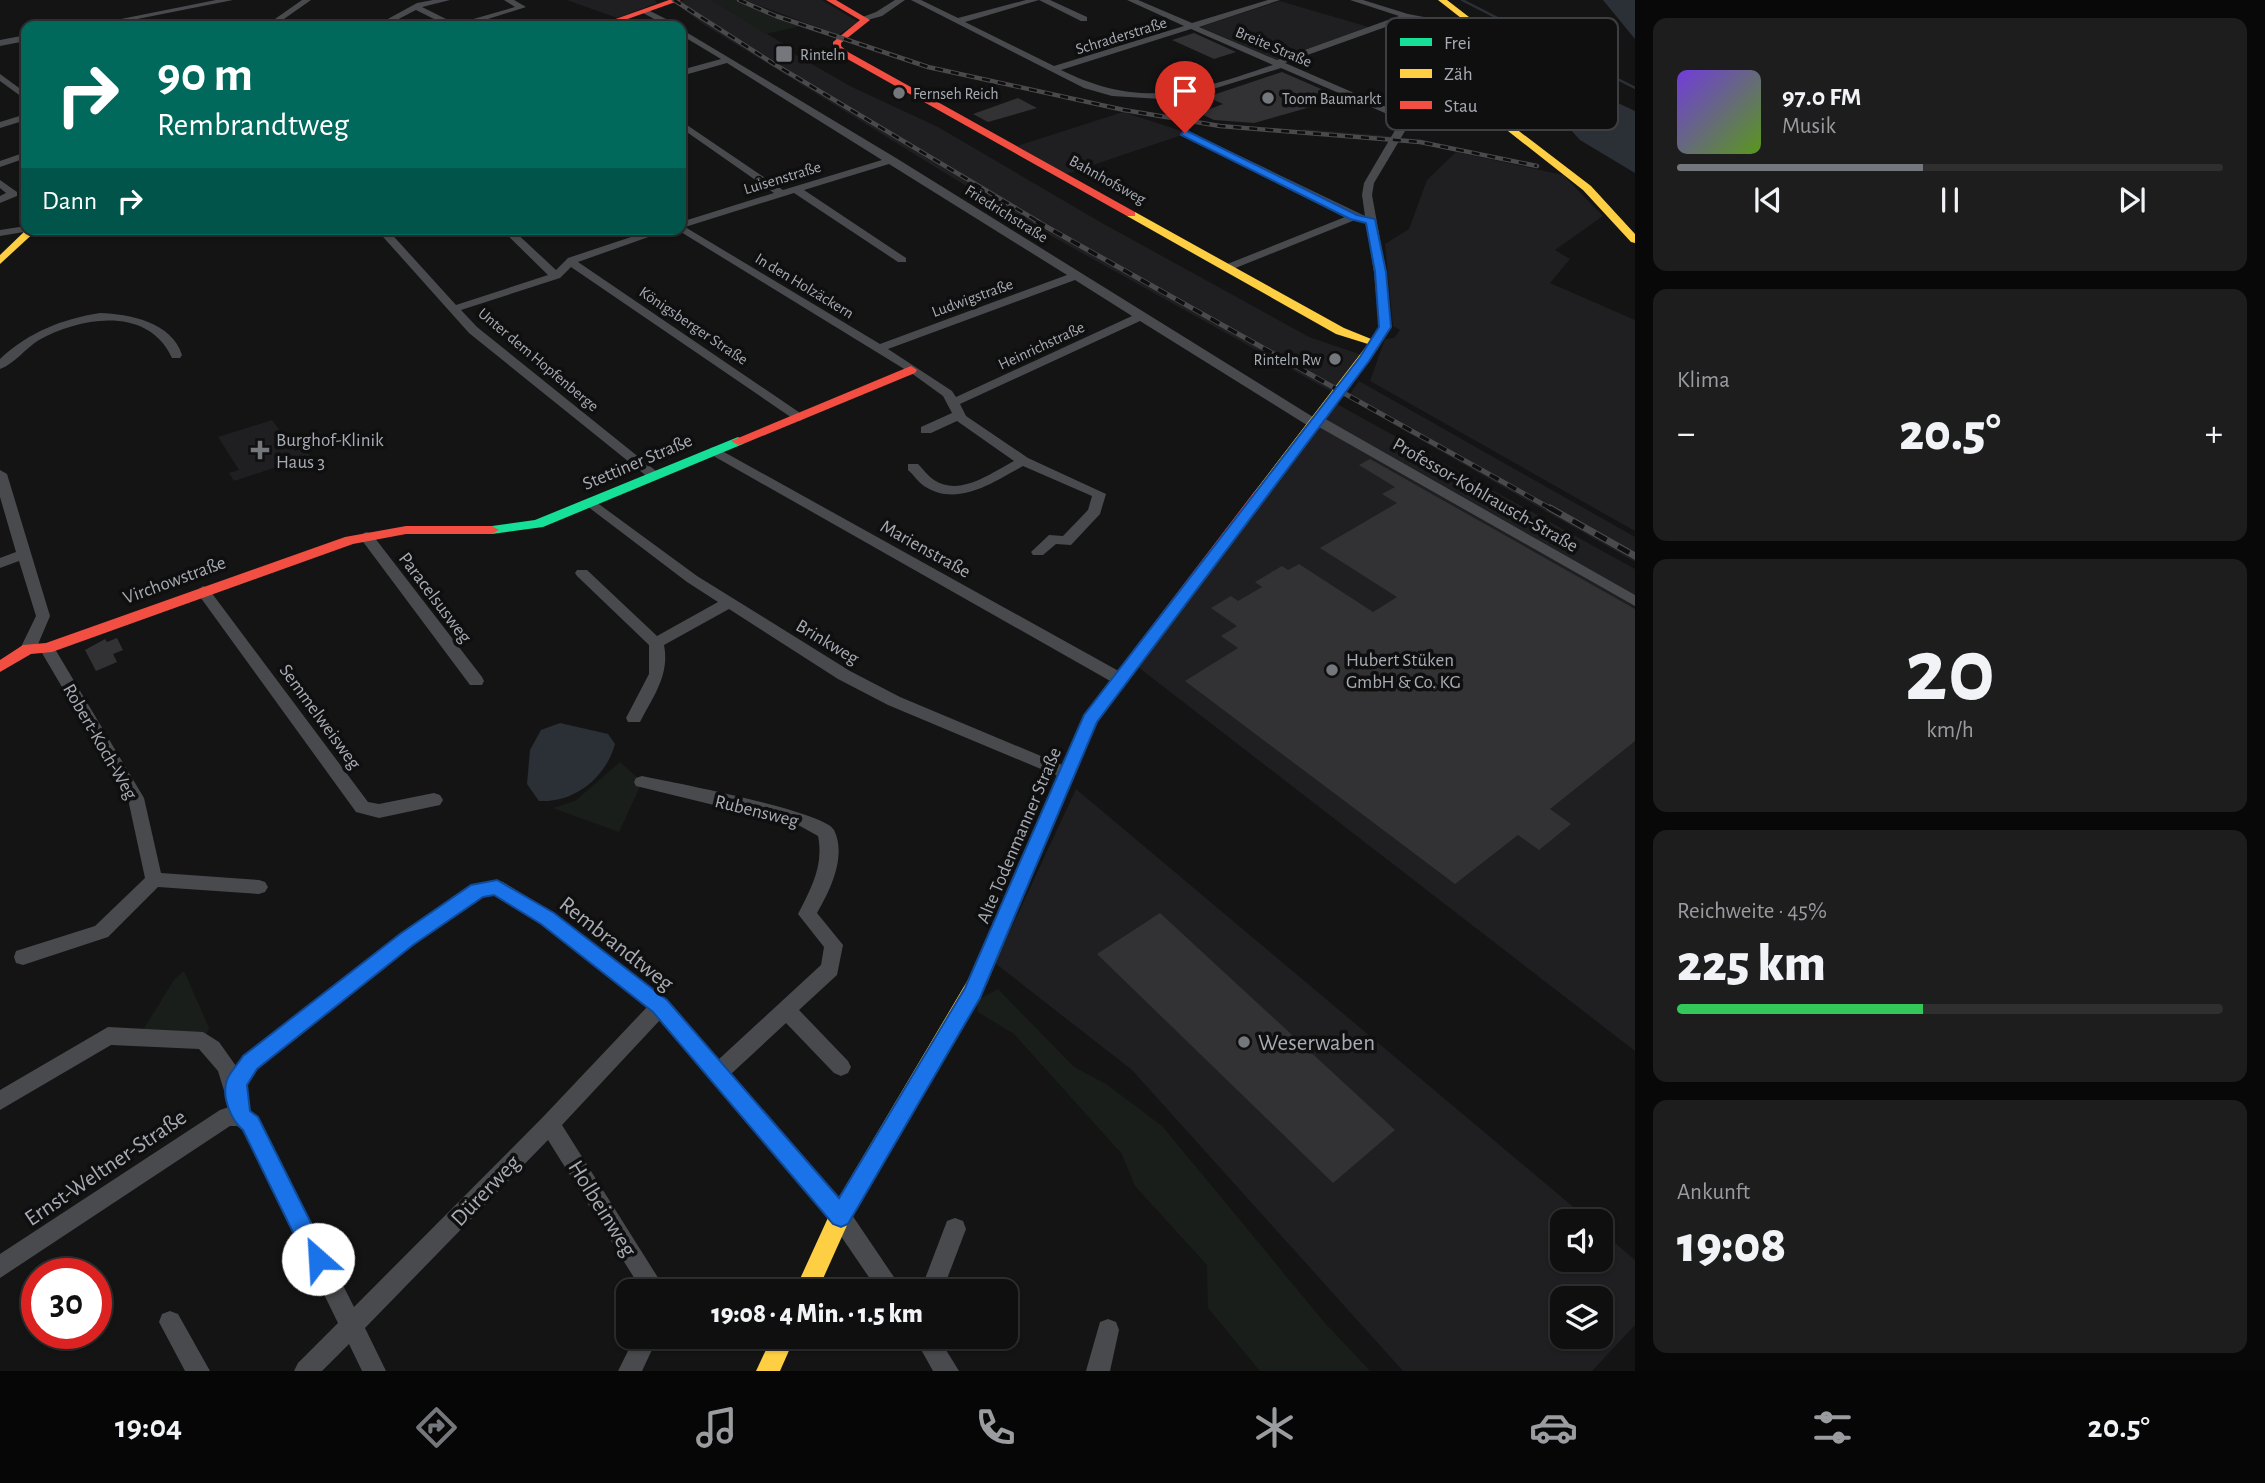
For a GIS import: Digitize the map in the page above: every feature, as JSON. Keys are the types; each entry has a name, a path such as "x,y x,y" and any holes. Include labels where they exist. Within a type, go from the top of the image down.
{"street":[{"path":"125,21 229,0"},
{"path":"276,21 307,0"},
{"path":"389,21 416,7 446,0"},
{"path":"472,21 522,6 508,0"},
{"path":"830,0 864,18 879,15 901,0"},
{"path":"915,0 1096,89 1130,96 1174,95 1209,88 1386,24"},
{"path":"957,21 1035,0"},
{"path":"1042,0 1084,19"},
{"name":"Breite Straße","path":"1131,0 1386,109"},
{"name":"Schraderstraße","path":"1054,69 1276,0"},
{"path":"1354,0 1417,18"},
{"path":"1442,0 1459,11 1463,18"},
{"path":"615,21 670,1"},
{"path":"416,7 445,21"},
{"path":"646,11 664,21"},
{"path":"1402,18 1407,16"},
{"name":"Bahnhofsweg","path":"864,18 866,22 843,38 837,47 850,57 1340,331 1375,343"},
{"name":"Friedrichstraße","path":"686,34 1141,317 1316,422"},
{"path":"0,43 21,39"},
{"path":"686,72 728,60"},
{"path":"0,77 21,93"},
{"path":"0,125 21,119"},
{"path":"686,127 782,194"},
{"path":"1375,343 1385,327 1380,272 1367,195 1368,183 1399,130"},
{"path":"1512,130 1587,188 1635,240"},
{"path":"1185,133 1354,217 1371,221"},
{"path":"0,164 21,157"},
{"name":"Luisenstraße","path":"686,225 892,160"},
{"path":"0,183 13,194 1,200"},
{"path":"796,190 902,260"},
{"path":"1229,267 1354,217"},
{"path":"0,233 21,230"},
{"name":"In den Holzäckern","path":"686,230 879,348 948,394 957,409 1023,461 1099,494 1095,511 1066,542 1054,537 1038,552"},
{"path":"0,261 27,235"},
{"name":"Unter dem Hopfenberge","path":"386,235 473,330 654,475"},
{"path":"512,235 556,276"},
{"path":"454,309 556,276 569,262 648,235"},
{"name":"Königsberger Straße","path":"569,262 581,267 800,417"},
{"name":"Ludwigstraße","path":"879,348 1076,276"},
{"path":"0,365 30,339 76,321 118,314 148,323 175,348 176,355"},
{"name":"Heinrichstraße","path":"926,430 957,409 1141,317"},
{"name":"Alte Todenmanner Straße","path":"811,1279 841,1216 971,997 1090,719 1118,678 1375,343"},
{"name":"Stettiner Straße","path":"366,536 406,530 508,530 538,524 911,370"},
{"name":"Professor-Kohlrausch-Straße","path":"1316,422 1635,601"},
{"name":"Marienstraße","path":"715,452 1118,678"},
{"path":"913,467 945,491 962,491 1023,461"},
{"path":"0,474 43,616 28,649"},
{"name":"Brinkweg","path":"592,503 728,603 844,674 894,701 1066,773"},
{"name":"Virchowstraße","path":"0,667 28,649 47,648 203,591 366,536"},
{"name":"Paracelsusweg","path":"366,536 476,681"},
{"path":"0,563 25,554"},
{"path":"582,573 656,643 661,661 658,675 634,718"},
{"name":"Semmelweisweg","path":"203,591 362,807 379,811 434,800"},
{"path":"656,643 728,603"},
{"name":"Robert-Koch-Weg","path":"47,648 136,798 154,880"},
{"name":"Rubensweg","path":"642,782 804,820 826,832 832,852 818,898 807,914 834,945 830,969 719,1072"},
{"path":"23,957 101,932 154,880 259,887"},
{"name":"Rembrandtweg","path":"236,1083 250,1063 406,940 478,891 497,887 548,919 660,1006 841,1216 884,1279"},
{"name":"Dürerweg","path":"306,1371 550,1124 660,1006"},
{"path":"786,1010 841,1067"},
{"path":"0,1101 108,1036 203,1041 216,1051 236,1083 241,1116 251,1124 374,1371"},
{"path":"225,1065 250,1063"},
{"name":"Ernst-Weltner-Straße","path":"0,1267 227,1117 241,1116"},
{"name":"Holbeinweg","path":"550,1124 648,1279"},
{"path":"936,1279 955,1229"},
{"path":"170,1322 198,1371"},
{"path":"1098,1371 1108,1330"},
{"path":"630,1371 641,1349"},
{"path":"768,1371 778,1349"},
{"path":"933,1349 947,1371"}],"shaded area":[{"path":"567,0 655,0 657,3 617,18"},
{"path":"685,0 712,0 790,48 787,50 852,87 938,127 1102,223 1309,337 1362,355 1332,392 1010,213 703,24 675,3"},
{"path":"712,0 736,0 772,17 801,26 765,34"},
{"path":"745,0 822,0 858,22 838,35"},
{"path":"1603,0 1635,0 1635,39 1618,18"},
{"path":"1280,1 1372,28 1277,60 1200,27"},
{"path":"1618,103 1635,111 1635,173 1580,140 1571,130 1618,130"},
{"path":"1123,112 1188,133 1066,174 1017,146"},
{"path":"1303,129 1388,136 1515,160 1399,140 1304,134"},
{"path":"1456,152 1563,175 1603,216 1555,250 1570,259 1550,283 1635,320 1635,531 1370,381 1385,339 1394,338 1400,330 1393,326 1385,244 1409,229 1427,180"},
{"path":"1359,381 1635,537 1635,562 1347,398"},
{"path":"1337,404 1635,569 1635,1051 1138,667"},
{"name":"Burghof-Klinik Haus 3","path":"272,420 295,451 304,448 310,456 234,481 229,473 239,470 218,437"},
{"path":"560,723 608,734 615,744 604,767 587,786 565,798 539,801 527,784 530,750 541,730"},
{"path":"620,762 642,782 619,832 553,808 575,801"},
{"path":"1076,789 1576,1209 1550,1209 1550,1272 1613,1272 1613,1241 1635,1260 1635,1325 1613,1349 1613,1286 1550,1286 1550,1349 1613,1349 1592,1371 1403,1371 1132,1070 995,963"},
{"path":"184,971 209,1028 205,1038 143,1030 174,980"},
{"path":"998,989 1074,1067 1106,1084 1162,1126 1324,1322 1370,1371 1260,1371 1208,1308 1207,1265 1135,1186 1122,1154 1014,1034 978,1012 976,1001"}],"building":[{"path":"1194,33 1236,52 1214,59 1172,40"},
{"name":"Toom Baumarkt","path":"1282,72 1335,95 1314,106 1254,123 1214,120 1199,113 1223,104 1207,97"},
{"path":"1018,98 1037,108 988,122 973,114"},
{"name":"Hubert Stüken GmbH & Co. KG","path":"1370,459 1635,609 1635,741 1550,809 1571,824 1539,850 1518,835 1455,884 1185,681 1238,648 1221,636 1237,626 1211,608 1231,596 1238,601 1262,587 1255,582 1282,566 1288,570 1299,564 1373,612 1397,597 1320,548 1397,503 1382,494 1395,487 1359,465"},
{"path":"117,638 123,650 113,654 117,662 96,671 85,650 105,639 107,642"},
{"name":"Weserwaben","path":"1160,913 1395,1130 1333,1183 1097,954"}],"waterway":[{"path":"1462,0 1497,18"},
{"path":"1618,79 1635,88"}],"railway":[{"path":"674,0 774,64 1039,222"},
{"path":"739,0 776,16 928,67 1124,110 1220,126 1420,142 1537,166"},
{"path":"1036,221 1553,510"},
{"path":"1550,508 1635,556"}],"traffic: fast":[{"path":"492,530 538,524 738,441"}],"traffic: slow":[{"path":"1442,0 1465,18"},
{"path":"1512,130 1587,188 1635,240"},
{"path":"1131,214 1340,331 1375,343 1259,495"},
{"path":"0,261 27,235"},
{"path":"811,1279 840,1216 980,977 1066,776"},
{"path":"768,1371 778,1349"}],"traffic: jam":[{"path":"615,21 677,0"},
{"path":"830,0 866,20 837,42 837,47 845,54 1131,214"},
{"path":"738,441 911,370"},
{"path":"1066,776 1090,719 1259,495"},
{"path":"0,667 28,649 47,648 350,540 406,530 492,530"}],"place":[{"name":"Rinteln","path":"784,54"},
{"name":"Fernseh Reich","path":"899,93"},
{"name":"Toom Baumarkt","path":"1268,98"},
{"name":"Rinteln Rw","path":"1335,359"},
{"name":"Burghof-Klinik Haus 3","path":"260,450"},
{"name":"Hubert Stüken GmbH & Co. KG","path":"1332,670"},
{"name":"Weserwaben","path":"1244,1042"}],"route":[{"path":"318,1259 251,1124 241,1116 236,1083 250,1063 406,940 478,891 497,887 548,919 660,1006 841,1216 973,992 1090,719 1118,678 1365,358 1385,327 1380,272 1371,221 1358,219 1185,133"}]}
